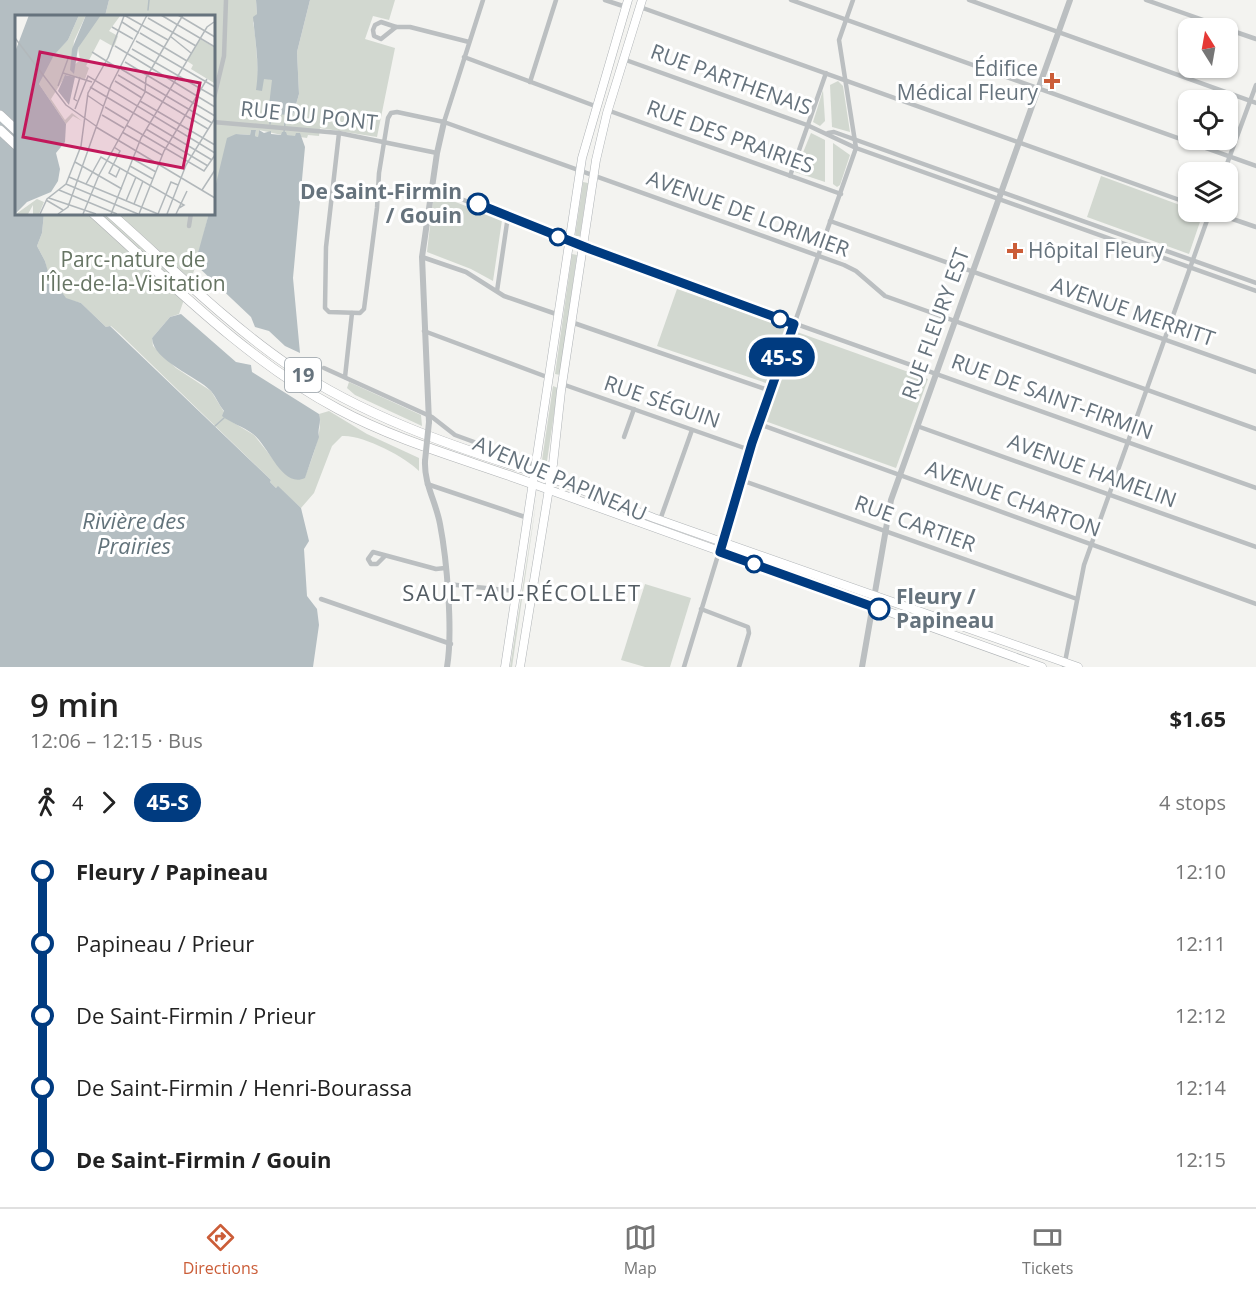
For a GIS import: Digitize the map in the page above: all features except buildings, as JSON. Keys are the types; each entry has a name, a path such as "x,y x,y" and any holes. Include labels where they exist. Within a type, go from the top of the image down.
{"highway":[{"path":"0,116 15,129"},
{"path":"0,130 15,144"},
{"name":"19","path":"94,214 248,349 303,388 347,414 388,432 533,484"},
{"name":"19","path":"111,214 254,339 320,385 387,419 535,472"}],"main road":[{"path":"520,667 550,478 593,175 608,111 641,3"},
{"path":"505,667 580,172 595,106 627,4"},
{"name":"AVENUE PAPINEAU","path":"535,472 660,520 722,540 1065,665 1078,667"},
{"name":"AVENUE PAPINEAU","path":"533,484 1042,667"}],"street":[{"path":"214,98 224,56 226,0"},
{"path":"447,667 451,644 445,568 440,522 427,484 425,461 429,419 422,256 437,153 444,122 483,0"},
{"path":"530,82 556,0"},
{"path":"605,0 627,4"},
{"path":"791,0 1256,166"},
{"path":"684,667 750,450 856,148 843,79 839,39 853,0"},
{"path":"969,0 1253,102"},
{"name":"RUE FLEURY EST","path":"862,667 885,531 899,476 1070,0"},
{"path":"1146,0 1196,18"},
{"path":"641,3 826,73 1178,199"},
{"path":"396,27 384,39 377,38 373,33 378,23 396,27 407,26 469,42"},
{"path":"1238,33 1256,39"},
{"path":"464,57 595,106"},
{"name":"RUE PARTHENAIS","path":"623,59 828,133 834,139 856,148 1256,291"},
{"path":"790,176 826,73"},
{"path":"1228,162 1253,102 1256,85"},
{"name":"RUE DES PRAIRIES","path":"608,111 841,194"},
{"name":"AVENUE DE LORIMIER","path":"384,141 390,114 397,112 444,122 818,256 856,271 885,296 1256,429"},
{"name":"RUE DU PONT","path":"214,122 339,133 437,153"},
{"name":"RUE PARTHENAIS","path":"828,133 834,132 854,139 1256,283"},
{"path":"339,133 326,247 325,308 329,312 361,313 365,307 384,141"},
{"name":"RUE DE SAINT-FIRMIN","path":"432,188 570,242 794,324 1256,488"},
{"path":"1022,208 1025,200"},
{"path":"1047,217 1050,209"},
{"path":"189,226 191,214"},
{"path":"497,291 508,216"},
{"name":"AVENUE MERRITT","path":"830,221 1256,372"},
{"path":"1238,221 1256,227"},
{"path":"1065,665 1077,599 1091,545 1207,222"},
{"path":"422,256 466,272 504,296 559,315"},
{"path":"345,377 352,313"},
{"path":"572,322 771,391"},
{"path":"424,331 548,377"},
{"name":"AVENUE PAPINEAU","path":"324,368 429,419 455,435 530,462 535,472"},
{"name":"RUE SÉGUIN","path":"562,384 750,450"},
{"path":"624,437 634,409"},
{"name":"AVENUE CHARTON","path":"759,424 1256,604"},
{"name":"AVENUE HAMELIN","path":"918,426 1256,547"},
{"path":"657,529 692,430"},
{"name":"RUE CARTIER","path":"741,480 1077,599"},
{"path":"427,484 528,518"},
{"path":"384,556 435,569 445,568"},
{"path":"446,584 516,591"},
{"path":"321,599 451,644"},
{"path":"701,609 748,627 749,633 739,667"}],"green space":[{"name":"Parc-nature de l'Île-de-la-Visitation","path":"109,0 256,0 257,14 253,23 258,76 272,80 293,115 299,94 297,52 310,0 395,0 389,20 373,16 365,39 395,48 377,137 320,128 319,136 308,135 307,138 300,137 300,133 296,137 286,135 286,132 282,135 259,130 258,137 255,136 256,130 251,130 250,135 236,134 225,153 214,192 214,15 105,15"},
{"path":"838,81 843,86 850,132 832,127 830,85"},
{"path":"823,90 825,121 820,126 813,122"},
{"path":"811,133 825,140 825,182 795,172"},
{"path":"833,143 850,155 840,185 837,187 833,184"},
{"path":"1101,176 1178,204 1178,222 1200,222 1189,254 1087,217"},
{"path":"583,182 588,183 580,236 575,236"},
{"path":"440,196 502,220 493,281 471,269 427,252 433,200"},
{"name":"Parc-nature de l'Île-de-la-Visitation","path":"44,214 209,214 196,265 179,314 170,317 152,338 153,346 176,368 211,391 229,420 254,435 277,464 295,479 305,477 320,428 319,414 329,411 367,434 419,458 419,471 404,459 383,448 350,436 342,436 332,446 314,493 301,508 278,487 276,488 270,482 271,480 119,333 111,326 106,327 81,303 66,299 50,282 45,261 37,246 42,233"},
{"path":"572,254 577,255 560,375 555,374"},
{"path":"677,289 785,327 766,383 657,346"},
{"path":"797,332 928,379 896,468 765,421"},
{"path":"349,382 421,415 422,426 355,395 347,388"},
{"path":"553,386 558,388 547,461 542,460"},
{"path":"537,497 512,667 510,667"},
{"path":"728,546 826,581 824,585 726,550"},
{"path":"645,584 691,598 670,667 645,667 621,660"}],"water":[{"name":"Rivière des Prairies","path":"0,0 109,0 105,15 15,15 15,214 44,214 42,233 37,246 45,261 51,282 66,298 81,303 106,327 110,326 271,480 270,482 276,488 278,486 301,508 309,541 304,549 307,596 317,609 319,625 313,667 0,667"},
{"path":"256,0 310,0 297,52 299,94 293,115 268,114 272,80 264,79 262,91 256,90 257,62 253,17 257,14"},
{"path":"251,130 256,130 255,136 258,137 259,130 264,133 271,131 271,134 281,135 282,132 295,136 296,133 300,133 305,147 293,278 300,353 285,346 269,331 255,327 251,317 195,264 209,214 214,214 214,192 227,138 236,134 250,135"},
{"path":"181,314 236,362 251,365 252,372 319,414 319,437 305,478 297,480 283,472 253,434 222,416 224,411 211,391 160,354 152,338 170,317"}],"waterway":[{"path":"148,10 149,0"},
{"path":"270,124 271,114"},
{"path":"284,132 286,115"},
{"path":"215,426 224,418"}],"bus line":[{"name":"45-S","path":"478,204 590,249 794,324 752,443 720,552 879,609"}],"place":[{"name":"Édifice Médical Fleury","path":"1052,81"},
{"name":"De Saint-Firmin / Gouin","path":"478,204"},
{"name":"Hôpital Fleury","path":"1015,251"},
{"name":"Fleury / Papineau","path":"879,609"}],"district":[{"name":"SAULT-AU-RÉCOLLET","path":"522,593"}]}
